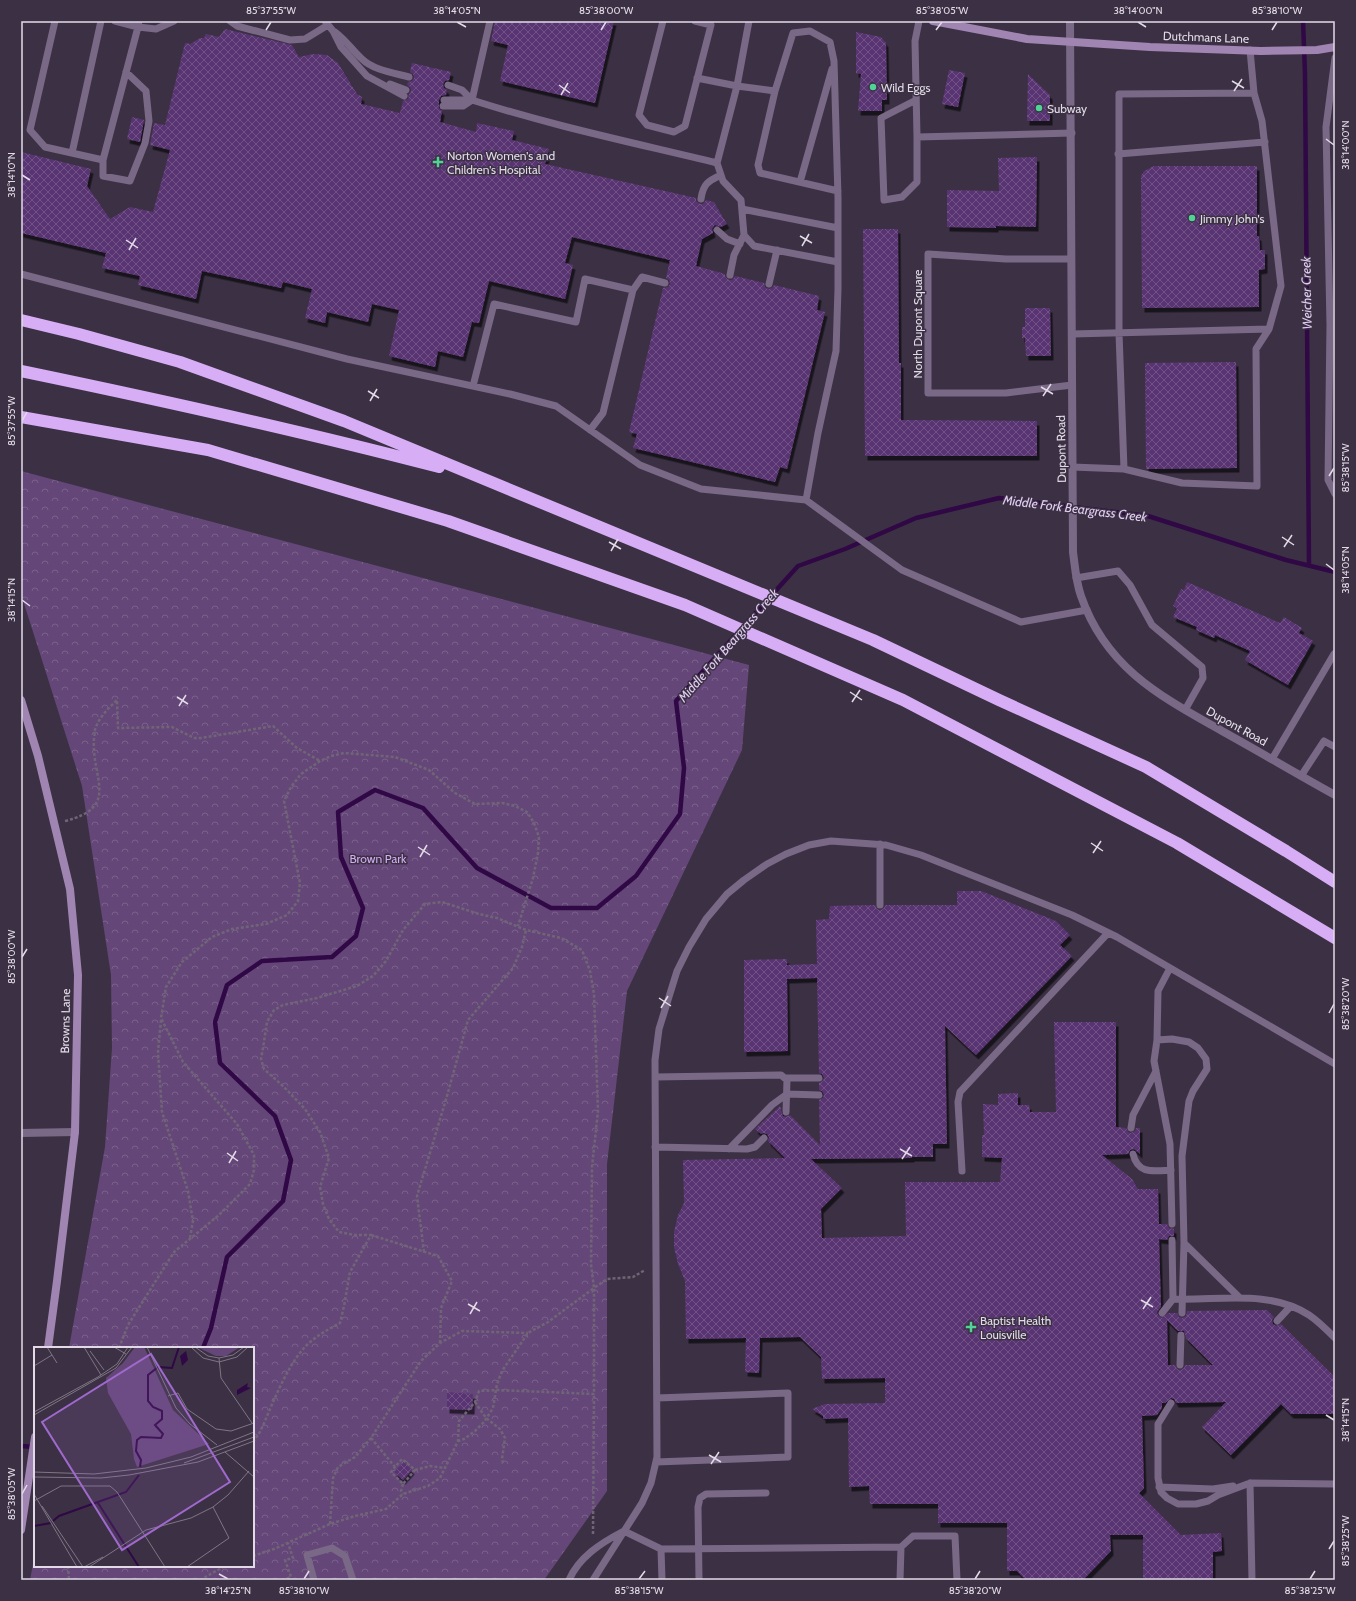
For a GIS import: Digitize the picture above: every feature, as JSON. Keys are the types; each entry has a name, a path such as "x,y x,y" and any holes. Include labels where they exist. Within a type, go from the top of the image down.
{"highway":[{"path":"21,320 79,334 180,362 344,421 873,640 999,700 1146,767 1335,882"},
{"path":"21,371 215,412 345,443 481,478"},
{"path":"21,417 208,450 448,521 698,611 903,700 1170,839 1335,938"}],"street":[{"name":"Dutchmans Lane","path":"937,21 1027,39 1150,47 1250,50 1318,50 1335,47"},
{"name":"Dupont Road","path":"1070,21 1072,133 1072,467 1073,552 1076,578 1090,618 1107,646 1124,667 1148,686 1185,710 1335,795"},
{"name":"Browns Lane","path":"21,700 38,756 70,889 78,975 75,1132 48,1347"},
{"path":"21,1133 75,1132"},
{"path":"21,1530 34,1444"}],"lane":[{"path":"55,21 30,130 45,147 103,160"},
{"path":"72,153 101,21"},
{"path":"115,21 138,24 156,29 174,21"},
{"path":"230,21 237,26 290,40 305,40 327,23 341,47 367,76 405,93"},
{"path":"444,103 463,106 472,100 490,21"},
{"path":"663,21 639,115 647,124 674,132 685,126 711,25 695,21"},
{"path":"730,275 734,255 744,235 741,200 723,181 717,163 737,86 749,21"},
{"path":"916,100 881,118 884,200 902,197 917,182 916,137 916,100 915,41 919,21"},
{"path":"126,72 146,91 149,121 145,144 130,181 103,176 103,160 138,24"},
{"path":"333,31 345,39 363,60 373,66 409,77"},
{"path":"806,500 818,433 836,351 838,191 834,61 830,42 810,31 793,33 775,91 758,165 760,173 838,191"},
{"path":"1072,467 1124,470 1182,483 1257,486 1256,349 1270,328 1281,286 1265,142 1262,121 1254,93 1250,50"},
{"path":"1335,58 1332,100 1326,127 1330,325 1328,480 1335,494"},
{"path":"800,182 834,61"},
{"path":"697,78 737,86 775,91"},
{"path":"448,85 462,90 472,100 510,112 577,130 717,163"},
{"path":"1124,470 1119,333 1119,94 1254,93"},
{"path":"916,137 1072,133"},
{"path":"1118,154 1265,142"},
{"path":"701,199 702,188 711,179 721,175"},
{"path":"742,209 838,228"},
{"path":"717,230 727,239 740,244"},
{"path":"744,235 754,246 838,262"},
{"path":"769,284 777,250"},
{"name":"North Dupont Square","path":"1072,259 1006,259 928,254 928,393 1006,393 1072,385"},
{"path":"21,274 346,359 473,386 556,406 640,464 701,489 806,500 902,570 1021,622 1087,610"},
{"path":"590,430 603,413 632,290 642,277 665,283"},
{"path":"473,386 494,304 576,322 585,279 632,290"},
{"path":"1072,334 1270,328"},
{"path":"1076,578 1118,571 1130,585 1152,625 1202,667 1203,678 1185,710"},
{"path":"1272,759 1334,654"},
{"path":"1301,776 1324,741 1335,747"},
{"path":"593,1580 642,1503 651,1483 656,1462 655,1060 660,1029 677,970 689,947 706,919 728,894 744,880 786,854 809,845 831,841 880,844 921,856 1072,915 1108,933 1335,1064"},
{"path":"880,844 880,905"},
{"path":"962,1170 958,1102 960,1092 1108,933"},
{"path":"1170,968 1158,991 1157,1040 1154,1061 1170,1144 1172,1224"},
{"path":"1157,1040 1172,1039 1189,1042 1198,1048 1206,1059 1207,1069 1189,1101 1182,1156 1184,1242 1182,1313"},
{"path":"1131,1128 1133,1115 1156,1071"},
{"path":"655,1077 781,1075 785,1078 819,1078"},
{"path":"785,1078 787,1080 788,1094 786,1112"},
{"path":"729,1149 772,1105 788,1094 819,1095"},
{"path":"1168,1130 1182,1156"},
{"path":"655,1147 747,1149 755,1147 764,1138"},
{"path":"1132,1154 1134,1162 1140,1168 1149,1171 1171,1170"},
{"path":"1162,1313 1173,1299 1172,1240"},
{"path":"1184,1242 1239,1297"},
{"path":"1173,1299 1182,1300 1239,1297 1282,1303 1309,1315 1335,1338"},
{"path":"1277,1321 1290,1307"},
{"path":"1180,1365 1181,1335"},
{"path":"656,1462 788,1458 788,1393 657,1398"},
{"path":"1158,1424 1170,1403"},
{"path":"1158,1416 1158,1478 1159,1488 1166,1498 1174,1503 1196,1504 1208,1501 1218,1495 1250,1483"},
{"path":"1159,1488 1213,1489 1250,1483 1335,1484"},
{"path":"1250,1483 1252,1580"},
{"path":"698,1580 698,1507 700,1498 706,1494 766,1493"},
{"path":"624,1531 661,1549 902,1546 913,1536 955,1536 957,1580"},
{"path":"569,1580 580,1563 600,1544 624,1531"},
{"path":"900,1580 902,1546"},
{"path":"314,1580 307,1555 332,1548 345,1556 353,1580"},
{"path":"661,1549 662,1580"}],"path":[{"path":"55,823 80,817 90,812 96,802 101,789 94,750 95,727 103,714 117,700 118,728 172,727 194,738 201,738 273,726 297,748 320,761"},
{"path":"190,1238 193,1221 188,1191 162,1112 158,1052 166,987 182,962 212,937 232,929 266,924 287,915 298,901 300,882 284,801 291,787 301,774 320,761 331,756 344,753 395,756 429,770 456,793 475,804 502,803 515,806 527,812 534,823 539,837 538,854 533,878 518,926"},
{"path":"440,1343 441,1308 452,1281 438,1256 371,1235 355,1235 339,1232 329,1219 323,1204 320,1187 329,1158 320,1132 305,1109 284,1087 264,1070 261,1059 267,1022 274,1010 283,1005 317,998 356,986 373,976 386,961 402,930 425,904 442,902 497,918 526,930 560,938 582,950 590,971 594,994 598,1111 592,1167 591,1264 594,1288 593,1534"},
{"path":"424,1252 417,1196 468,1020 513,968 522,947 526,930"},
{"path":"118,1347 128,1325 174,1252 219,1215 250,1184 254,1170 254,1155 237,1124 183,1062 161,1018"},
{"path":"254,1441 260,1432 293,1362 305,1347 321,1334 340,1323 350,1272 371,1235"},
{"path":"330,1524 333,1478 338,1467 355,1457 370,1438 421,1361 440,1343 462,1331 528,1332 548,1322 607,1280 633,1277 643,1270 656,1269"},
{"path":"458,1441 464,1439 475,1431 493,1408 497,1384 502,1371 528,1332"},
{"path":"254,1556 274,1549 330,1524 354,1516 386,1509 403,1494 428,1486 440,1478 458,1441 459,1421 475,1402 479,1391 497,1390 594,1394"},
{"path":"475,1402 486,1418 500,1429 505,1438 502,1459 504,1463"},
{"path":"370,1438 395,1468"},
{"path":"403,1484 391,1472 402,1459 415,1470"},
{"path":"403,1494 401,1491 403,1484 415,1470 430,1466 444,1468"},
{"path":"282,1580 290,1577 284,1560 293,1558 288,1543"},
{"path":"68,1567 69,1580"},
{"path":"200,1580 223,1567"}],"green space":[{"name":"Brown Park","path":"21,471 749,665 742,750 627,991 607,1164 607,1491 544,1580 30,1580 34,1558 34,1567 254,1567 254,1347 69,1347 105,1147 112,1048 111,975 82,786 21,594"}],"building":[{"path":"495,21 614,21 595,103 500,81 508,45 491,41"},
{"path":"225,29 292,45 299,57 313,54 327,55 338,63 357,94 362,97 361,104 400,113 403,101 408,99 411,91 410,87 407,85 408,82 412,81 414,78 413,74 410,72 412,63 451,72 449,80 445,81 443,84 444,88 447,90 446,95 441,96 439,100 439,108 442,111 440,122 476,132 477,123 514,131 512,140 549,149 545,164 696,198 696,201 700,204 703,204 706,200 714,202 727,224 721,227 715,225 712,229 713,233 702,239 696,266 725,274 725,277 729,280 732,280 735,276 764,283 765,287 768,289 772,288 774,285 819,296 817,310 825,312 787,469 780,467 775,482 633,448 637,434 629,432 663,288 668,287 670,284 669,280 666,278 670,260 572,237 565,263 573,265 565,299 489,281 479,323 472,322 463,357 438,351 435,367 389,356 399,310 372,304 368,322 327,312 325,323 305,318 312,289 283,282 281,288 202,271 196,299 138,285 140,276 102,268 106,253 21,233 21,152 91,169 87,186 110,219 130,207 153,212 170,150 150,145 154,123 165,125 185,43 190,44 200,38 204,38 206,34 219,37"},
{"name":"Wild Eggs","path":"856,32 881,37 886,43 887,100 882,100 882,111 858,111 861,74 856,73"},
{"path":"949,70 965,73 958,107 942,104"},
{"name":"Subway","path":"1028,74 1050,95 1050,121 1027,121"},
{"path":"132,117 144,120 140,142 127,139"},
{"path":"1037,157 1036,227 947,227 947,190 999,191 998,158"},
{"path":"1154,166 1257,166 1257,236 1259,236 1260,250 1265,250 1265,269 1259,270 1259,307 1142,308 1141,176 1144,171"},
{"path":"863,229 898,229 901,420 1037,421 1037,456 865,456"},
{"path":"1025,308 1050,308 1051,356 1026,356 1025,338 1022,338 1022,327 1025,327"},
{"path":"1236,362 1237,468 1146,469 1145,363"},
{"path":"1187,582 1280,623 1284,617 1302,628 1299,633 1313,641 1288,685 1245,660 1250,651 1215,635 1214,638 1196,630 1197,627 1173,617 1177,608 1173,606 1181,589 1184,590"},
{"path":"957,891 981,891 1056,921 1070,935 1060,945 1072,956 976,1055 945,1026 947,1144 933,1144 933,1157 811,1159 842,1188 821,1209 822,1238 906,1236 905,1182 1000,1182 1002,1158 982,1157 982,1135 984,1135 983,1104 998,1105 998,1094 1018,1093 1018,1105 1029,1105 1030,1112 1056,1112 1054,1022 1116,1022 1116,1127 1126,1128 1128,1132 1131,1133 1135,1131 1136,1128 1140,1128 1140,1154 1134,1149 1130,1150 1128,1154 1102,1155 1132,1179 1138,1189 1158,1189 1159,1224 1167,1224 1169,1228 1174,1229 1174,1236 1169,1236 1167,1240 1159,1239 1161,1307 1157,1312 1158,1315 1162,1318 1168,1313 1177,1313 1179,1317 1182,1318 1186,1316 1187,1311 1267,1310 1274,1317 1272,1320 1273,1324 1276,1326 1281,1324 1335,1377 1335,1414 1291,1414 1281,1404 1231,1455 1202,1427 1226,1402 1176,1403 1174,1399 1171,1398 1165,1403 1162,1403 1162,1408 1157,1415 1142,1416 1144,1488 1139,1493 1181,1535 1221,1533 1222,1551 1213,1552 1213,1580 1143,1580 1143,1535 1110,1535 1111,1551 1083,1580 1026,1580 1017,1571 1007,1571 1007,1523 938,1523 938,1504 870,1504 869,1486 849,1487 848,1418 823,1419 823,1416 812,1409 825,1404 885,1403 885,1378 822,1379 821,1357 800,1337 760,1338 759,1373 745,1372 746,1338 686,1339 685,1281 678,1264 674,1247 674,1232 678,1215 684,1203 683,1160 785,1158 768,1141 769,1137 767,1134 761,1134 755,1129 780,1106 783,1116 786,1117 790,1115 820,1145 819,1100 823,1098 824,1095 822,1091 819,1090 819,1083 823,1081 824,1078 822,1074 819,1073 817,978 787,979 788,1051 744,1052 744,960 787,959 787,965 817,964 816,920 829,919 830,906 875,905 877,909 880,910 884,908 885,905 957,905","holes":["1167,1320 1178,1331 1184,1331 1186,1338 1213,1365 1185,1365 1184,1368 1180,1370 1177,1369 1175,1365 1168,1365"]},
{"path":"447,1392 473,1394 472,1410 447,1409"},
{"path":"404,1462 412,1470 403,1480 394,1472"}],"waterway":[{"name":"Weicher Creek","path":"1303,21 1305,74 1309,565"},
{"name":"Middle Fork Beargrass Creek","path":"203,1347 211,1328 227,1257 283,1201 291,1160 275,1116 220,1063 215,1022 227,985 262,961 332,957 356,936 363,908 341,857 338,812 375,790 423,808 477,868 551,908 597,908 636,876 680,814 684,768 676,701 798,566 845,549 916,518 999,498 1148,516 1286,560 1335,572"},
{"name":"Middle Fork Beargrass Creek","path":"21,1446 34,1447"}],"place":[{"name":"Wild Eggs","path":"873,87"},
{"name":"Subway","path":"1039,108"},
{"name":"Norton Women's and Children's Hospital","path":"438,162"},
{"name":"Jimmy John's","path":"1192,218"},
{"name":"Baptist Health Louisville","path":"971,1327"}]}
